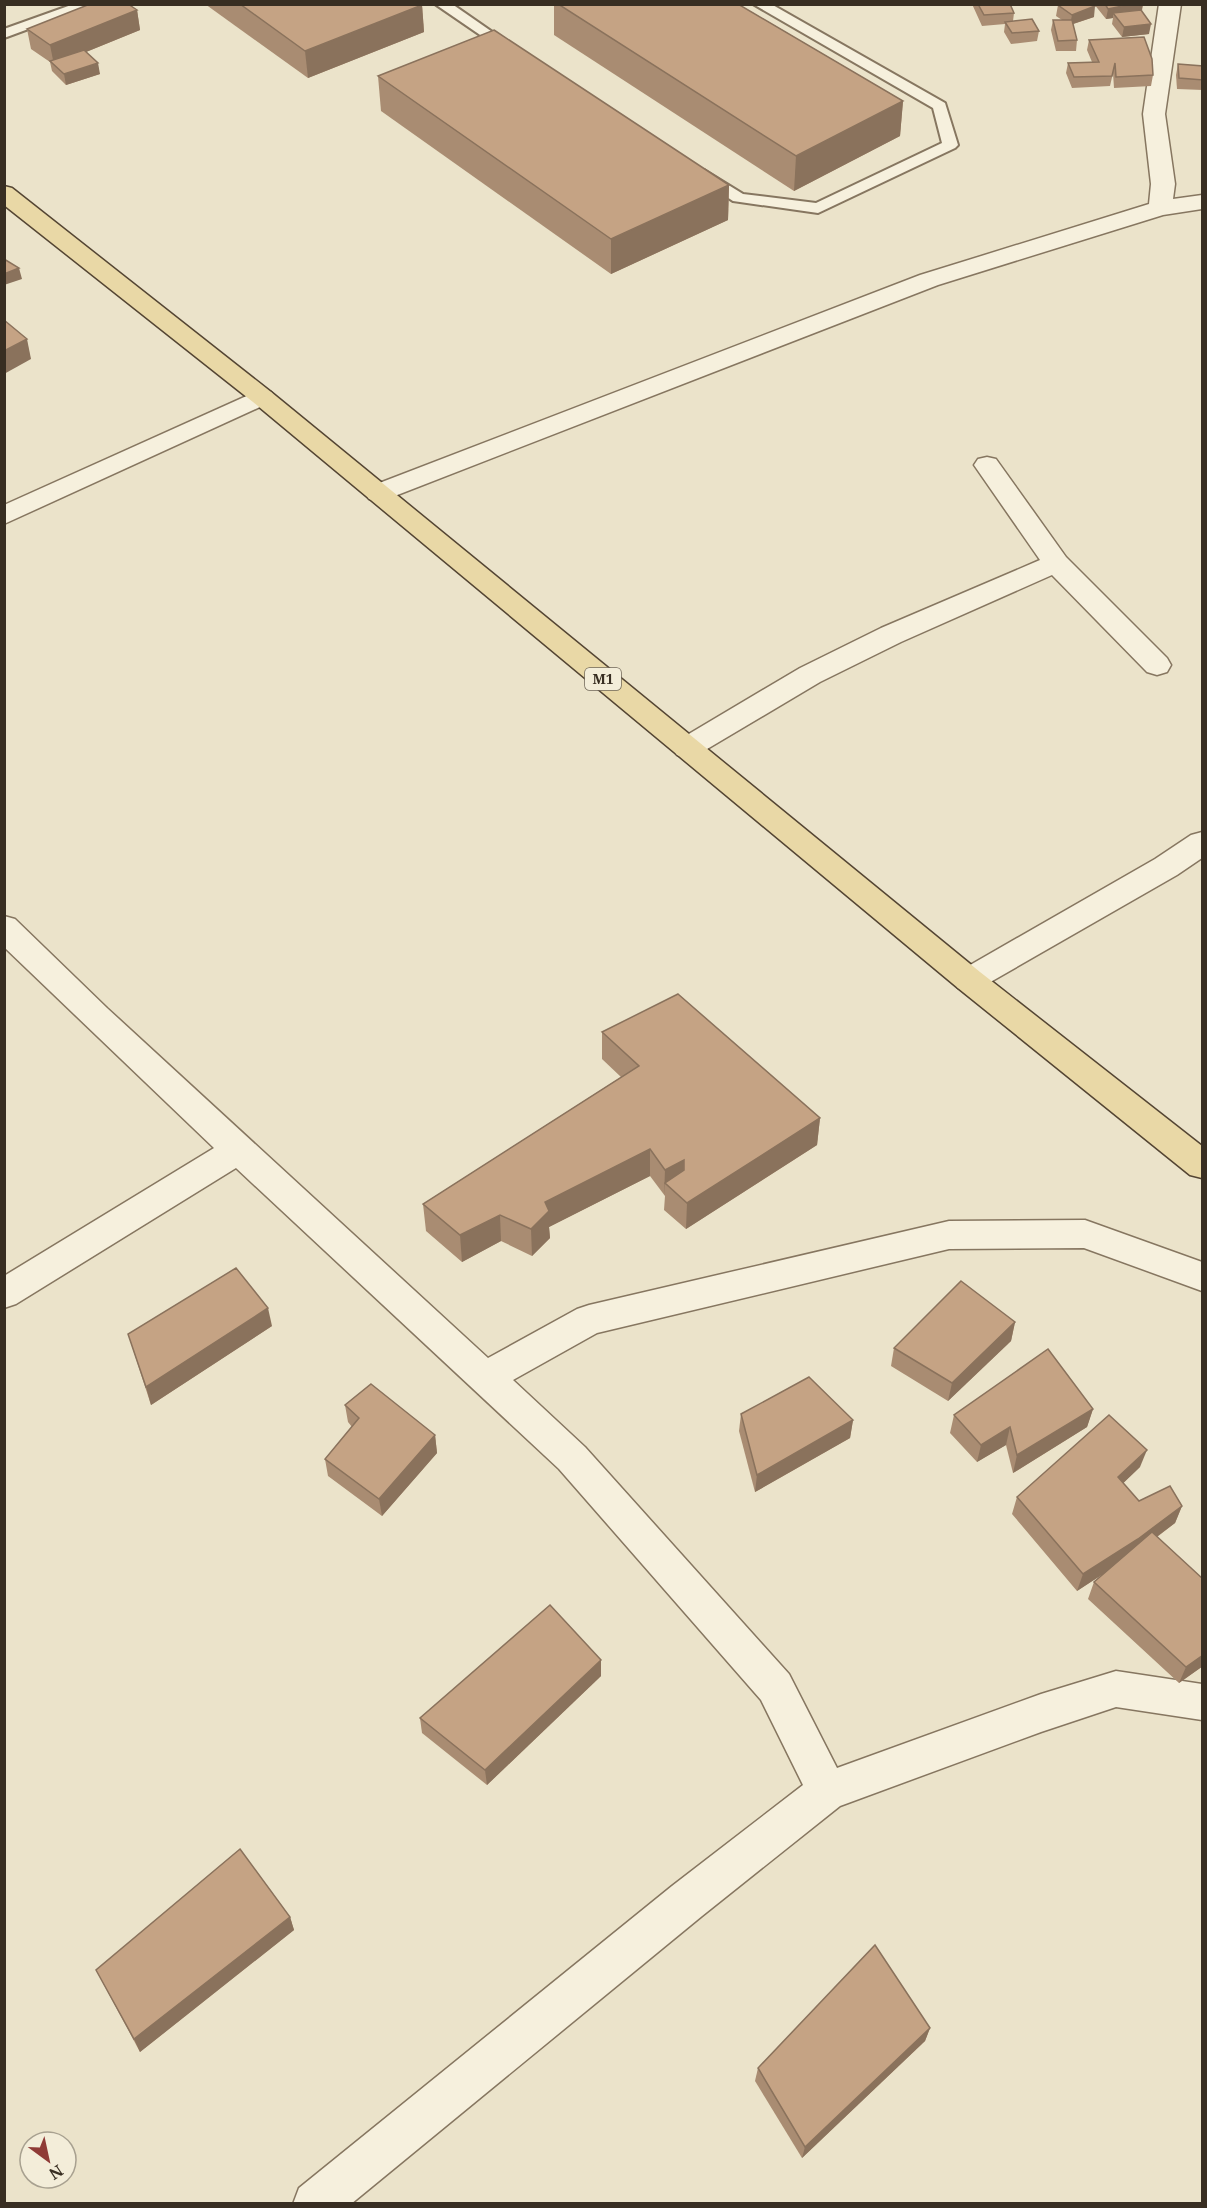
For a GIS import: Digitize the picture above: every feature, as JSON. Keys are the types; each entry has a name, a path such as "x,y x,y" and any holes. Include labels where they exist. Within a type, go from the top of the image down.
{"main road":[{"name":"M1","path":"4,193 262,398 969,980 1203,1165"}],"street":[{"path":"1160,208 1163,184 1154,114 1170,4"},
{"path":"378,493 929,280 1160,208 1203,202"},
{"path":"4,516 262,398"},
{"path":"987,465 1056,563 1157,665"},
{"path":"687,748 810,675 891,635 1056,563"},
{"path":"969,980 1166,867 1203,843"},
{"path":"4,927 238,1150 572,1458 775,1687 827,1791"},
{"path":"4,1294 238,1150"},
{"path":"485,1378 589,1320 949,1235 1085,1234 1203,1276"},
{"path":"315,2204 678,1908 827,1791 1041,1713 1116,1689 1203,1702"}],"lane":[{"path":"4,34 89,4"},
{"path":"442,4 526,59"},
{"path":"690,166 739,198 818,208 950,145 940,106 760,4"}],"building":[{"path":"90,4 128,4 137,10 50,45 27,29"},
{"path":"240,4 422,4 422,5 305,51"},
{"path":"558,4 738,4 903,101 796,156"},
{"path":"978,4 1010,4 1014,13 984,15"},
{"path":"1092,4 1095,6 1072,15 1058,5"},
{"path":"1105,4 1132,4 1108,9"},
{"path":"1141,10 1151,24 1124,27 1113,13"},
{"path":"1032,19 1039,31 1012,33 1005,22"},
{"path":"1053,20 1072,20 1077,40 1058,41"},
{"path":"494,30 729,185 611,239 378,76"},
{"path":"1144,37 1152,59 1153,75 1116,77 1115,63 1112,76 1074,77 1068,63 1099,62 1089,40"},
{"path":"84,50 98,63 64,74 50,61"},
{"path":"1178,64 1203,66 1203,80 1179,78"},
{"path":"4,259 19,268 4,274"},
{"path":"4,320 27,339 4,351"},
{"path":"678,994 820,1118 687,1203 665,1183 684,1170 684,1160 665,1170 650,1149 545,1202 549,1211 531,1229 500,1215 460,1235 423,1204 639,1066 602,1032"},
{"path":"236,1268 268,1308 146,1387 128,1334"},
{"path":"961,1281 1015,1322 952,1383 894,1348"},
{"path":"1048,1349 1093,1409 1017,1455 1010,1427 981,1445 954,1415"},
{"path":"809,1377 853,1420 757,1475 741,1414"},
{"path":"371,1384 435,1435 379,1499 325,1459 359,1418 345,1405"},
{"path":"1109,1415 1147,1450 1118,1477 1139,1501 1170,1486 1182,1506 1138,1539 1083,1574 1017,1497"},
{"path":"1152,1532 1203,1579 1203,1655 1186,1667 1094,1582"},
{"path":"550,1605 601,1660 485,1770 420,1718"},
{"path":"240,1849 290,1917 134,2039 96,1970"},
{"path":"875,1945 930,2028 805,2147 758,2068"}]}
